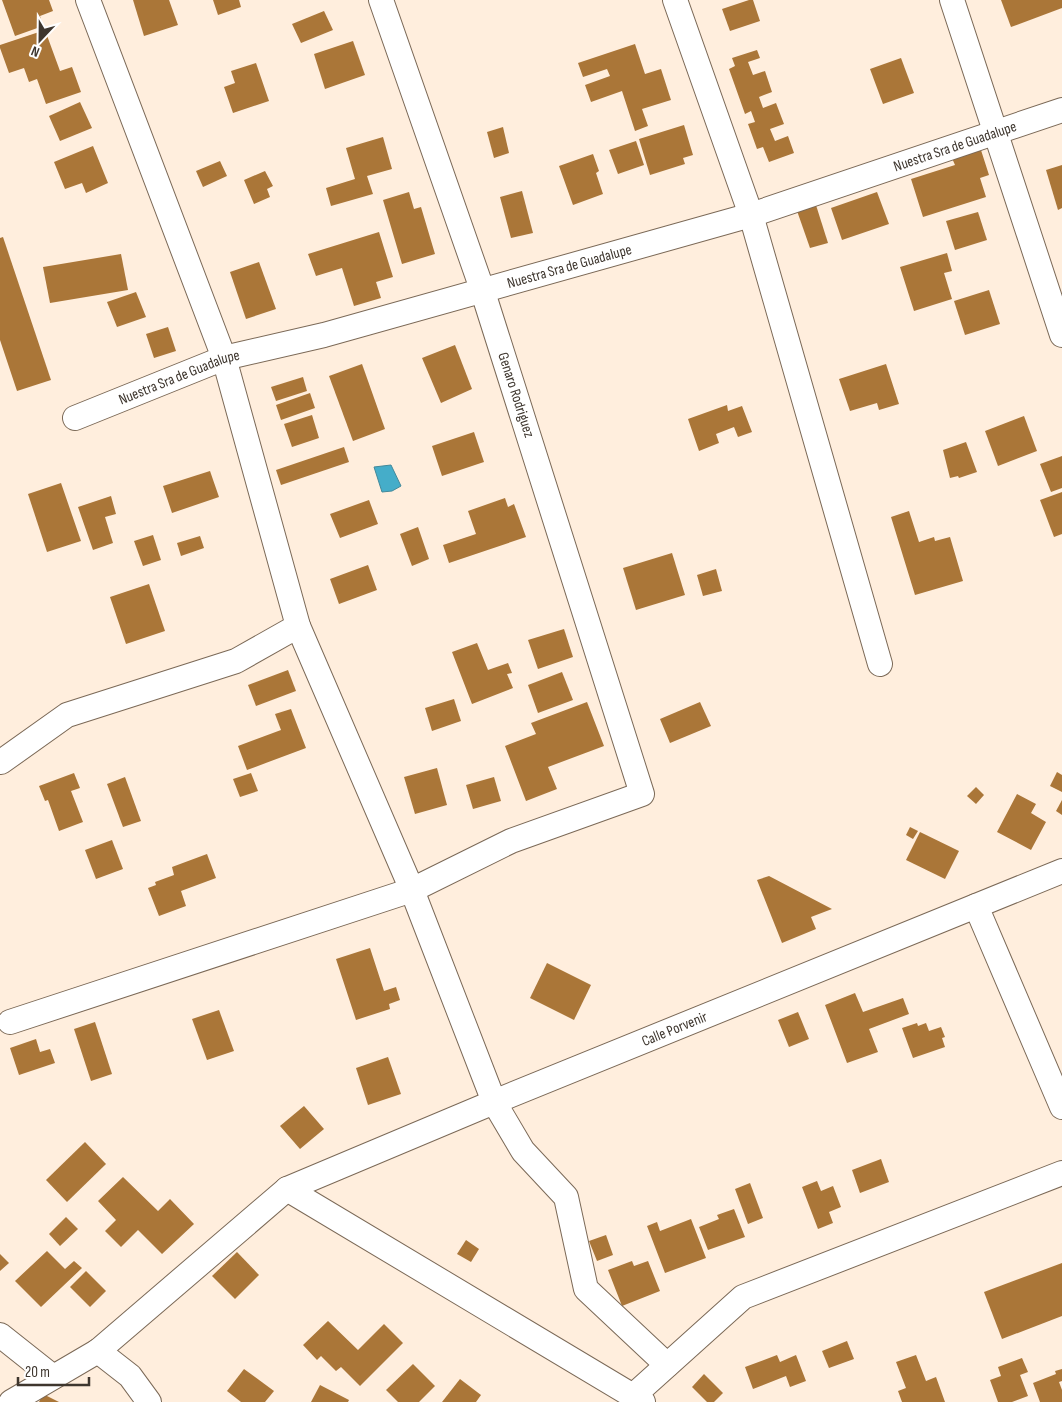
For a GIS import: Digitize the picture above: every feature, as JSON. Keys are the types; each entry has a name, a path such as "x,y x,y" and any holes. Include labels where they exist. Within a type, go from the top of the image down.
{"street":[{"path":"88,0 224,358 298,626 412,890 494,1102 523,1151 566,1197 586,1289 666,1365"},
{"name":"Genaro Rodriguez","path":"381,0 482,289 642,794 511,841 412,890"},
{"path":"675,0 751,215 880,664"},
{"path":"952,0 1062,335"},
{"name":"Nuestra Sra de Guadalupe","path":"75,418 224,358 324,336 482,289 751,215 995,131 1062,110"},
{"path":"1,762 67,715 236,661 298,626"},
{"name":"Calle Porvenir","path":"11,1402 98,1351 287,1189 494,1102 1062,871"},
{"path":"10,1022 412,890"},
{"path":"976,906 1062,1107"},
{"path":"287,1189 638,1399 666,1365 743,1297 1062,1173"},
{"path":"0,1335 53,1378"},
{"path":"98,1351 130,1376 149,1402"}],"water":[{"path":"391,465 401,486 392,491 382,492 374,467"}],"building":[{"path":"2,0 49,0 53,11 40,16 43,26 15,36"},
{"path":"133,0 169,0 178,25 144,36"},
{"path":"213,0 239,0 241,7 218,15"},
{"path":"753,0 760,21 730,31 722,9"},
{"path":"1001,0 1062,0 1062,8 1011,27"},
{"path":"324,11 333,30 301,43 292,24"},
{"path":"45,30 60,71 72,67 81,92 46,104 37,79 29,82 24,68 9,73 0,48 0,45"},
{"path":"353,41 365,75 325,89 314,54"},
{"path":"635,44 645,74 661,69 671,100 642,109 648,126 635,131 622,91 591,102 585,85 610,76 607,69 583,77 578,63"},
{"path":"757,50 760,58 748,62 753,75 765,71 772,92 759,97 763,108 776,103 784,124 770,129 775,141 788,136 794,153 769,162 763,147 757,149 748,124 755,122 751,111 745,114 729,69 735,66 732,58"},
{"path":"901,58 914,93 883,104 870,69"},
{"path":"256,63 269,101 233,113 224,87 235,83 231,71"},
{"path":"80,102 92,128 60,141 49,116"},
{"path":"684,125 693,155 683,158 685,164 650,175 639,139"},
{"path":"503,127 509,153 494,158 487,132"},
{"path":"383,137 392,169 367,176 373,194 331,206 326,188 355,179 346,148"},
{"path":"636,141 644,165 618,174 609,150"},
{"path":"93,146 108,183 86,193 82,183 65,189 54,162"},
{"path":"980,147 989,175 980,178 986,197 923,217 911,179 955,165 951,156"},
{"path":"593,154 599,171 596,173 603,194 573,205 559,166"},
{"path":"220,161 227,176 203,187 196,171"},
{"path":"1062,165 1062,208 1058,210 1046,170"},
{"path":"265,171 273,186 267,189 270,197 254,204 244,180"},
{"path":"522,191 533,233 511,238 500,197"},
{"path":"409,192 414,209 421,207 435,254 402,264 383,200"},
{"path":"877,192 889,224 842,240 831,208"},
{"path":"815,202 828,243 810,248 796,208"},
{"path":"978,212 987,240 955,250 946,221"},
{"path":"379,232 393,277 376,282 381,298 354,306 342,268 316,276 308,254"},
{"path":"3,237 51,380 17,391 0,340 0,238"},
{"path":"947,253 952,271 944,273 952,299 914,311 900,267"},
{"path":"121,254 128,290 50,303 43,267"},
{"path":"259,262 276,309 246,319 230,272"},
{"path":"989,290 1000,324 965,335 954,301"},
{"path":"136,292 146,317 117,327 107,302"},
{"path":"168,327 176,351 154,358 146,334"},
{"path":"455,345 472,389 441,403 422,358"},
{"path":"362,364 385,429 353,441 329,376"},
{"path":"886,364 899,404 879,410 877,403 850,411 839,379"},
{"path":"303,377 307,391 276,401 271,387"},
{"path":"310,393 315,408 281,420 276,405"},
{"path":"727,405 728,411 742,406 752,432 738,437 734,427 716,434 719,443 699,451 688,419"},
{"path":"312,415 319,438 292,447 284,424"},
{"path":"1024,416 1037,451 998,466 985,431"},
{"path":"474,432 484,462 442,476 432,446"},
{"path":"966,442 977,472 959,478 958,476 950,478 943,450"},
{"path":"344,447 349,462 281,485 276,470"},
{"path":"1062,456 1062,488 1051,492 1040,464"},
{"path":"210,471 219,497 172,513 163,486"},
{"path":"61,483 81,541 47,552 28,494"},
{"path":"1062,492 1062,534 1054,537 1040,500"},
{"path":"111,496 116,514 105,517 113,543 93,550 78,507"},
{"path":"505,498 508,507 514,504 526,537 449,563 443,545 476,534 468,511"},
{"path":"369,500 378,524 340,538 330,514"},
{"path":"909,511 919,542 934,537 935,541 950,537 963,581 915,595 891,517"},
{"path":"418,527 429,559 412,566 400,534"},
{"path":"153,535 161,560 143,566 134,541"},
{"path":"200,536 204,548 181,556 177,543"},
{"path":"672,553 685,595 636,610 623,568"},
{"path":"368,565 377,590 339,604 330,579"},
{"path":"716,569 722,591 703,596 697,575"},
{"path":"149,584 165,631 126,644 110,597"},
{"path":"564,629 573,657 538,669 528,640"},
{"path":"477,643 488,670 508,663 512,673 507,674 513,688 472,704 452,652"},
{"path":"288,670 296,691 256,706 248,685"},
{"path":"562,672 573,700 538,713 528,685"},
{"path":"454,699 461,721 432,731 425,708"},
{"path":"587,702 604,746 548,767 557,789 526,801 505,746 536,734 531,723"},
{"path":"700,702 711,726 670,743 660,719"},
{"path":"291,709 306,748 247,770 238,746 281,730 275,714"},
{"path":"437,768 447,805 415,814 404,777"},
{"path":"1057,772 1062,775 1062,792 1050,786"},
{"path":"74,773 80,788 71,791 83,822 59,831 48,800 45,801 39,786"},
{"path":"251,773 258,791 240,797 233,779"},
{"path":"125,777 141,821 123,827 107,784"},
{"path":"494,777 501,801 473,809 466,785"},
{"path":"976,787 984,795 976,804 967,796"},
{"path":"1017,794 1036,804 1031,813 1046,822 1031,850 997,832"},
{"path":"1062,800 1062,815 1056,811"},
{"path":"910,827 918,831 913,839 906,835"},
{"path":"920,832 959,851 945,879 906,860"},
{"path":"112,840 123,869 96,879 85,850"},
{"path":"207,854 216,878 181,891 186,906 159,916 148,888 156,885 155,882 174,875 172,867"},
{"path":"769,876 832,909 811,917 816,929 782,943 757,880"},
{"path":"370,948 384,991 396,987 400,1000 389,1004 390,1009 356,1020 336,959"},
{"path":"547,963 591,985 574,1020 530,998"},
{"path":"855,993 863,1012 903,998 909,1014 869,1029 878,1052 847,1063 825,1005"},
{"path":"219,1010 234,1051 207,1060 192,1019"},
{"path":"798,1012 809,1039 789,1047 778,1020"},
{"path":"95,1022 112,1074 91,1081 74,1029"},
{"path":"917,1023 918,1026 926,1023 929,1031 941,1027 945,1037 942,1038 945,1047 913,1058 902,1028"},
{"path":"36,1039 40,1052 50,1049 55,1063 19,1075 10,1048"},
{"path":"388,1057 401,1094 368,1105 356,1068"},
{"path":"304,1106 324,1129 300,1149 280,1126"},
{"path":"85,1142 106,1164 67,1202 46,1180"},
{"path":"881,1159 889,1182 860,1193 852,1170"},
{"path":"123,1177 158,1211 170,1199 194,1224 162,1254 138,1230 121,1247 105,1231 116,1220 98,1201"},
{"path":"817,1181 821,1191 833,1186 841,1207 829,1212 833,1223 818,1229 802,1187"},
{"path":"750,1183 763,1218 748,1224 735,1189"},
{"path":"734,1209 745,1237 708,1250 699,1227 719,1219 717,1215"},
{"path":"66,1217 78,1229 60,1246 49,1234"},
{"path":"691,1219 706,1258 665,1273 647,1226 657,1222 660,1231"},
{"path":"606,1235 613,1255 597,1261 589,1241"},
{"path":"466,1240 479,1249 471,1262 457,1254"},
{"path":"47,1251 65,1269 74,1261 82,1268 41,1307 15,1281"},
{"path":"237,1252 259,1275 235,1299 212,1276"},
{"path":"0,1254 9,1263 0,1271"},
{"path":"632,1261 634,1266 648,1261 660,1291 622,1306 608,1270"},
{"path":"1062,1263 1062,1316 1002,1339 984,1292"},
{"path":"86,1271 106,1291 90,1307 70,1287"},
{"path":"328,1321 358,1350 384,1324 403,1343 360,1386 341,1367 336,1371 321,1356 317,1360 303,1345"},
{"path":"847,1341 854,1359 829,1368 822,1351"},
{"path":"777,1355 780,1362 796,1355 806,1381 790,1387 786,1376 753,1389 745,1367"},
{"path":"916,1355 926,1381 936,1377 945,1402 902,1402 898,1391 906,1388 896,1362"},
{"path":"1022,1358 1028,1372 1020,1375 1028,1396 1012,1402 998,1402 990,1380 1001,1376 998,1367"},
{"path":"413,1364 435,1386 419,1402 398,1402 386,1390"},
{"path":"244,1369 274,1391 265,1402 241,1402 227,1391"},
{"path":"1062,1369 1062,1381 1059,1382 1062,1390 1062,1402 1040,1402 1033,1383 1056,1374 1055,1371"},
{"path":"704,1374 723,1393 714,1402 707,1402 692,1387"},
{"path":"460,1379 481,1395 476,1402 442,1402"},
{"path":"320,1385 349,1400 348,1402 311,1402"},
{"path":"43,1394 59,1402 39,1402"}]}
